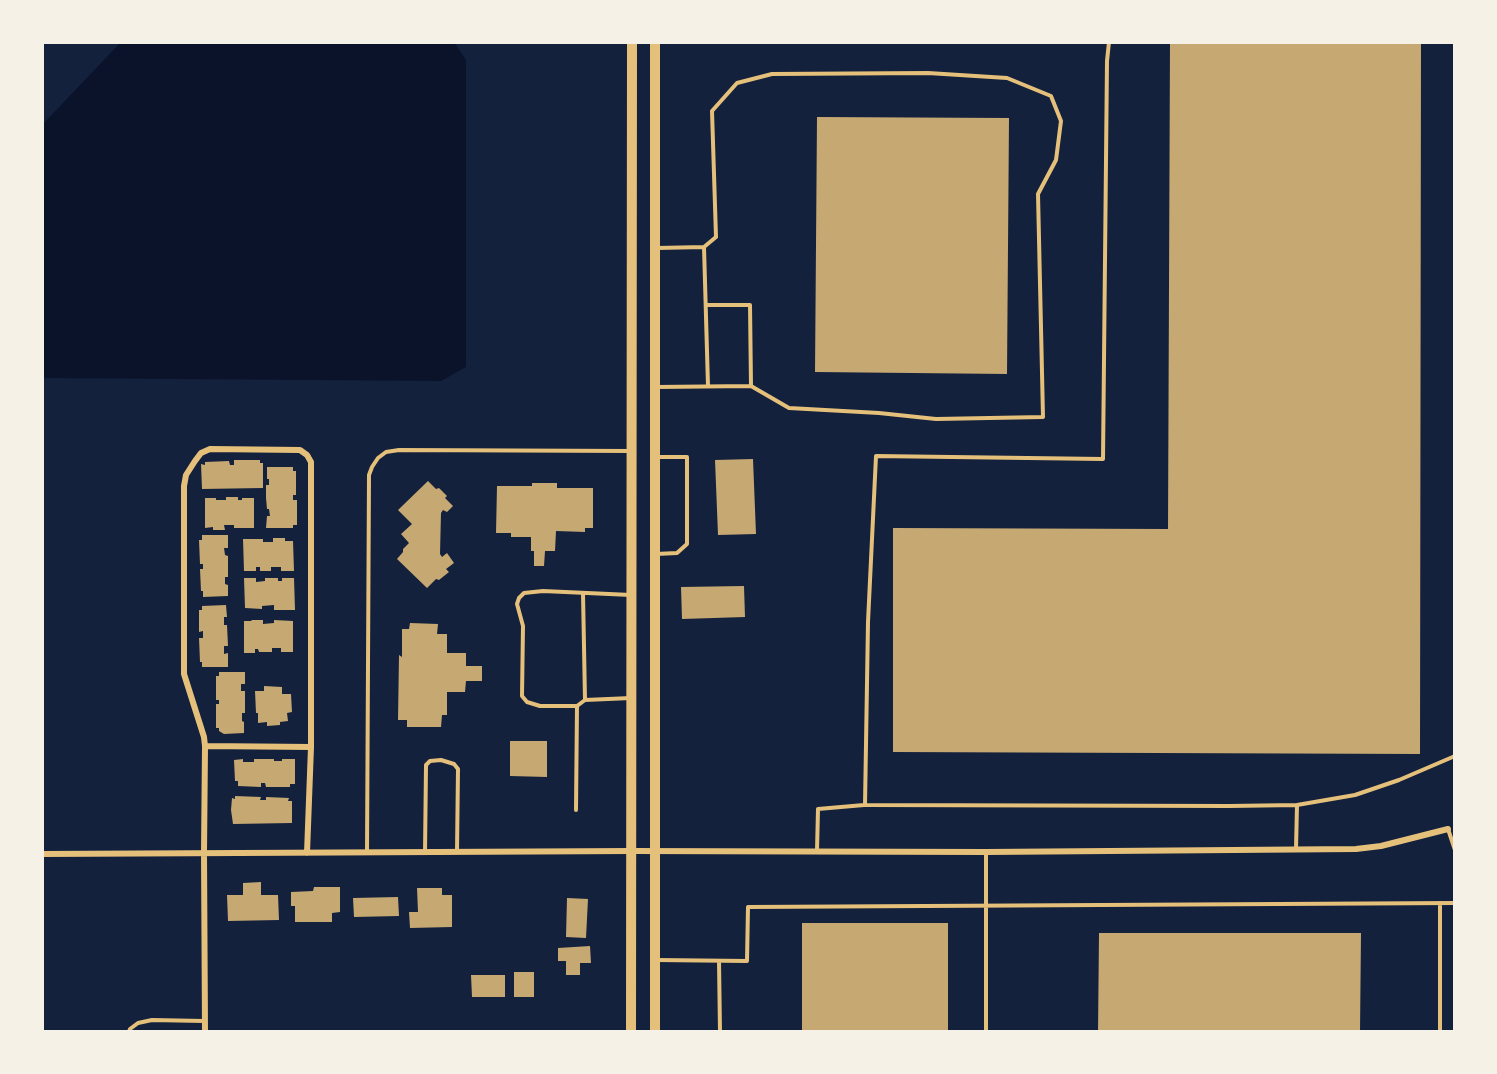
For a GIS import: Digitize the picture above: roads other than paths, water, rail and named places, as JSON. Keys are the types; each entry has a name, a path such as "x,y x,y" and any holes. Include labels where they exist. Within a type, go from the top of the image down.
{"main road":[{"path":"631,1032 632,42"},
{"path":"655,1032 656,42"}],"street":[{"path":"205,1032 205,746 184,674 184,486 186,475 201,453 210,449 300,450 311,462 311,747 307,853"},
{"path":"205,746 311,747"},
{"path":"42,854 1356,849 1381,846 1448,828"}],"lane":[{"path":"865,805 868,622 876,456 1103,459 1109,42"},
{"path":"655,248 704,247 716,237 712,111 737,84 771,74 928,73 1007,78 1051,96 1061,121 1056,160 1038,194 1043,417 936,419 789,408 751,386 655,387"},
{"path":"704,247 708,386"},
{"path":"706,306 750,305 751,386"},
{"path":"367,853 369,475 372,467 386,452 399,450 632,451"},
{"path":"655,457 687,457 687,544 677,553 655,554"},
{"path":"632,595 543,591 524,593 517,604 523,626 522,696 527,702 540,706 577,706 585,700 632,698"},
{"path":"583,593 585,700"},
{"path":"576,810 577,706"},
{"path":"817,852 818,809 865,805 1297,805 1355,795 1399,780 1455,756"},
{"path":"425,853 426,765 430,761 441,760 454,764 458,769 457,853"},
{"path":"1296,850 1297,805"},
{"path":"1448,828 1455,850"},
{"path":"986,852 986,1032"},
{"path":"1440,903 1440,1032"},
{"path":"655,960 747,961 748,907 1455,903"},
{"path":"719,961 720,1032"},
{"path":"129,1032 138,1023 152,1020 205,1021"},
{"path":"607,1032 631,1032"}],"water":[{"path":"121,42 454,42 466,60 466,367 441,381 42,378 42,125"}]}
